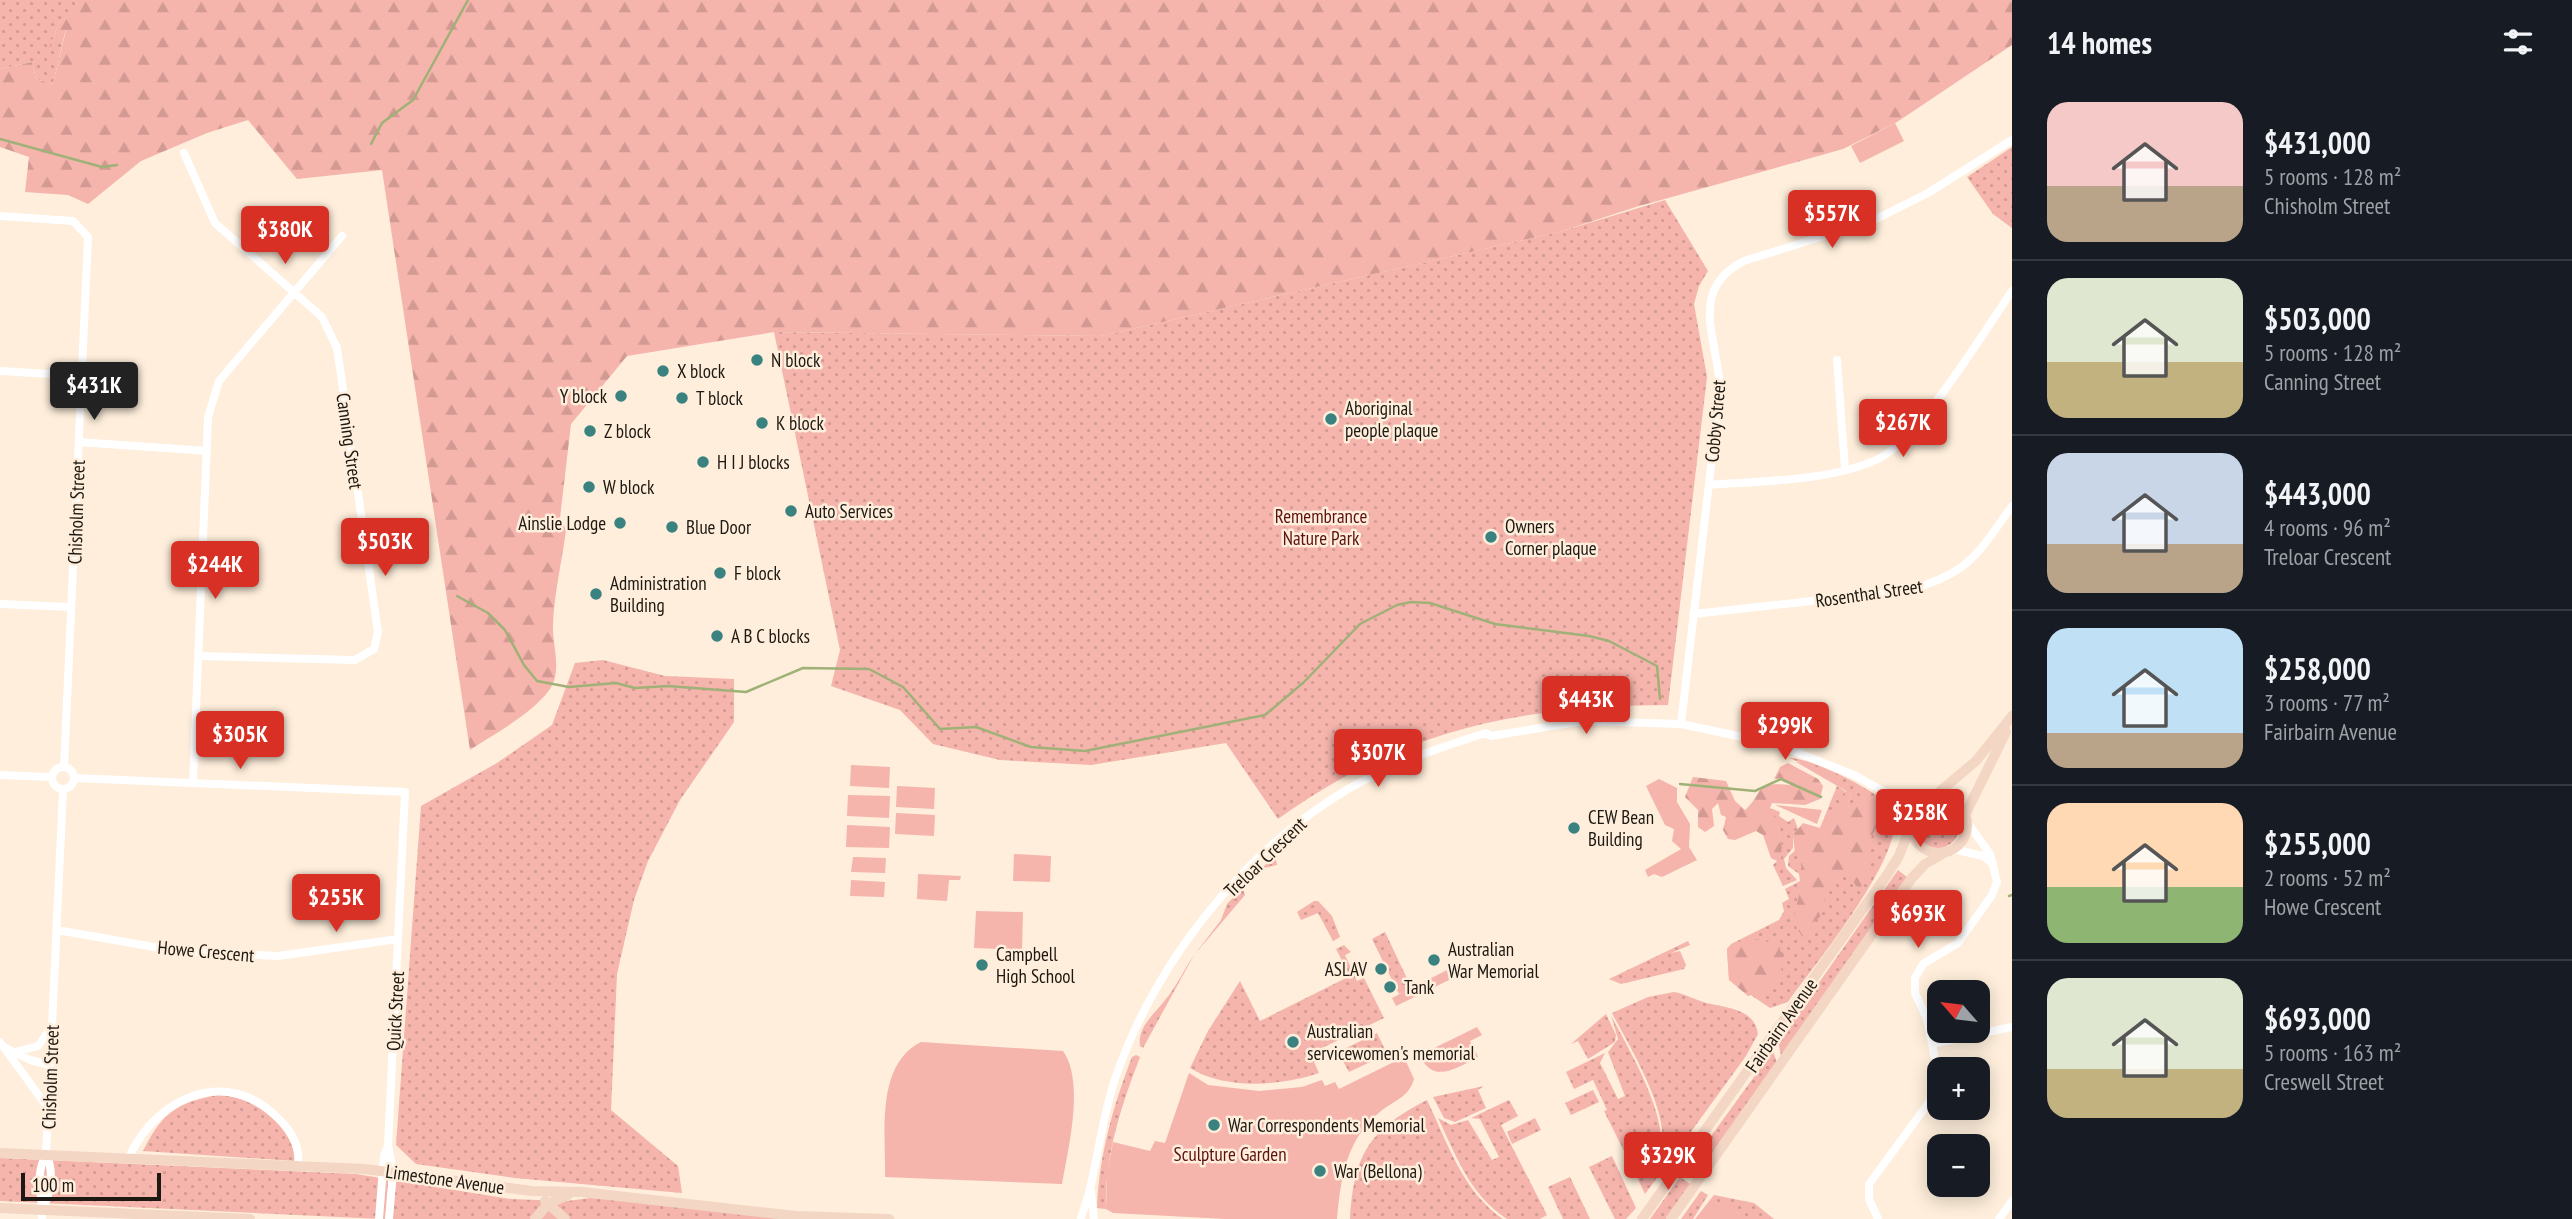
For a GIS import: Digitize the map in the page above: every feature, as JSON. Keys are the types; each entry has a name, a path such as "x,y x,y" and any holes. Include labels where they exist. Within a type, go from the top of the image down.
{"main road":[{"path":"2012,718 1966,819 1964,838 1950,850 1923,848 1914,839 1911,822 1916,809 1976,761 2012,718"},
{"path":"1930,799 1953,801 1966,819"},
{"name":"Fairbairn Avenue","path":"1642,1219 1887,875 1899,856 1911,822"},
{"name":"Fairbairn Avenue","path":"1671,1219 1911,879 1925,864 1950,850"},
{"name":"Limestone Avenue","path":"0,1153 387,1171 531,1191 582,1192 796,1216 889,1219"},
{"path":"531,1191 565,1219"},
{"path":"535,1219 548,1204 560,1196 582,1192"},
{"path":"0,1208 42,1215 250,1219"}],"street":[{"name":"Cobby Street","path":"1681,724 1720,388 1719,361 1708,313 1716,281 1728,268 1744,261 1872,221 1928,193 2012,140"},
{"name":"Canning Street","path":"184,153 215,223 322,317 337,348 377,640 374,649 355,660 198,656"},
{"name":"Chisholm Street","path":"0,216 73,221 88,236 64,767"},
{"path":"75,778 193,783 208,417 219,381 342,236"},
{"path":"1709,485 1845,469 1880,458 1901,443 1922,419 2012,291"},
{"path":"1836,360 1845,469"},
{"path":"0,372 82,376"},
{"path":"79,442 207,451"},
{"name":"Rosenthal Street","path":"1693,614 1904,591 1934,583 1969,563 2012,506"},
{"path":"0,604 72,607"},
{"name":"Treloar Crescent","path":"1081,1219 1108,1102 1143,1013 1197,929 1224,896 1297,822 1374,775 1441,747 1486,733 1492,736 1583,721 1681,724 1728,732 1791,749 1854,775 1890,794 1930,799"},
{"path":"64,767 71,769 75,778 72,785 63,790 54,785 52,778 57,768 64,767"},
{"path":"0,775 52,778"},
{"name":"Quick Street","path":"193,783 405,792 387,1171"},
{"name":"Chisholm Street","path":"42,1215 49,1191 51,1164 46,1155 63,790"},
{"name":"Treloar Crescent","path":"1890,794 1911,822"},
{"path":"1934,1057 1926,1014 1915,993 1914,978 1923,964 1946,953 1963,936 1995,891 1998,877 1990,854 1966,819"},
{"path":"1950,850 1983,856 1995,866"},
{"name":"Howe Crescent","path":"57,930 177,951 278,956 398,939"},
{"path":"12,1052 37,1046 51,1027"},
{"path":"1932,1044 2012,1027"},
{"path":"2,1044 12,1052 50,1065"},
{"path":"2,1044 48,1108"},
{"path":"128,1159 134,1144 166,1110 186,1098 227,1091 250,1097 268,1108 284,1124 297,1145 298,1166"},
{"path":"1878,1219 1869,1199 1869,1184 1927,1105"},
{"path":"379,1219 387,1171"},
{"path":"387,1171 388,1219"},
{"name":"Treloar Crescent","path":"1090,1188 1094,1219"},
{"path":"1999,1219 2012,1201"}],"green space":[{"path":"0,0 76,0 78,11 59,23 50,46 66,28 53,84 36,79 32,62 0,69"},
{"path":"76,0 2012,0 2012,45 1897,122 1843,149 1636,207 1559,232 1101,336 774,332 627,356 571,424 560,518 566,530 556,589 553,633 556,668 552,685 530,710 470,750 382,170 297,179 248,120 207,133 141,161 88,204 68,195 25,192 29,157 0,147 0,69 32,62 36,79 53,84 66,30 49,48 59,23 77,11"},
{"path":"1895,123 1904,141 1860,163 1851,146"},
{"path":"2012,147 2012,228 1993,214 1967,177"},
{"name":"Remembrance Nature Park","path":"1665,200 1708,271 1699,286 1694,304 1707,377 1668,705 1561,711 1511,718 1463,729 1416,744 1370,764 1324,789 1278,819 1226,743 1091,765 1000,760 933,744 900,710 831,686 840,650 774,332 1101,336 1559,232"},
{"path":"603,660 665,676 734,679 734,722 680,800 648,861 634,900 617,974 611,1110 678,1166 682,1193 515,1178 416,1164 396,1145 421,806 497,763 552,725 575,663"},
{"path":"1789,758 1813,763 1846,778 1896,811 1893,813 1894,831 1886,854 1856,909 1788,1002 1770,1008 1729,980 1727,949 1731,944 1779,920 1784,911 1782,903 1789,899 1785,889 1800,881 1799,874 1788,866 1789,856 1820,828 1837,786 1846,792 1848,808 1851,794 1839,779"},
{"path":"1796,762 1820,768 1843,782 1851,794 1848,809 1841,806 1846,791"},
{"path":"1788,763 1818,779 1823,786 1820,799 1805,805 1772,803 1770,808 1776,819 1782,850 1779,862 1771,858 1763,835 1756,831 1735,840 1728,839 1723,830 1726,817 1721,815 1718,803 1712,809 1714,826 1705,832 1698,827 1698,810 1685,797 1693,777 1726,781 1735,801 1745,810 1765,786 1791,785 1782,778 1774,779 1780,767"},
{"path":"851,765 890,767 889,788 850,786"},
{"path":"1659,779 1677,788 1677,802 1690,824 1689,847 1697,860 1662,877 1654,874 1648,877 1645,870 1681,849 1672,841 1674,829 1665,825 1646,786"},
{"path":"897,786 935,788 934,809 896,807"},
{"path":"848,795 890,796 889,818 847,816"},
{"path":"1864,799 1877,804 1881,816 1870,840 1869,878 1860,887 1856,886 1847,870 1836,877 1836,888 1826,894 1820,917 1812,923 1809,935 1803,937 1797,929 1794,916 1802,883 1800,872 1803,861 1795,854 1793,835 1803,823 1820,828 1830,810 1841,805 1853,809"},
{"path":"1775,805 1822,810 1817,824"},
{"path":"1938,806 1953,812 1959,827 1953,842 1938,848 1923,842 1917,827 1923,812"},
{"path":"1770,808 1780,812 1779,816 1788,822 1794,818 1798,829 1793,835 1793,848 1784,859 1786,868 1797,880 1783,886 1773,865 1781,857 1780,830"},
{"path":"896,813 935,815 934,836 895,834"},
{"path":"847,825 890,827 889,848 846,847"},
{"path":"1014,854 1051,856 1050,882 1013,881"},
{"path":"853,857 886,858 885,873 851,872"},
{"path":"1276,860 1277,865 1264,868 1243,889 1245,895 1195,954 1221,920 1227,904 1268,862"},
{"path":"1898,870 1907,877 1781,1056 1778,1041"},
{"path":"918,874 961,876 960,880 949,880 947,901 917,899"},
{"path":"851,880 885,882 884,897 850,896"},
{"path":"1318,901 1332,916 1340,937 1333,941 1318,913 1301,920 1297,912"},
{"path":"976,911 1023,912 1022,950 974,948"},
{"path":"1385,932 1412,989 1399,994 1372,939"},
{"path":"1774,937 1780,940 1780,951 1784,954 1781,969 1784,975 1769,990 1748,996 1729,980 1727,949 1740,941 1758,939 1767,942"},
{"path":"1688,941 1690,945 1671,953 1680,951 1686,965 1684,969 1621,984 1609,979"},
{"path":"1344,945 1351,952 1345,955 1357,981 1364,978 1384,1018 1320,1049 1323,1057 1314,1062 1319,1073 1287,1081 1253,1084 1219,1080 1190,1068 1208,1031 1240,981 1260,1021 1350,976 1336,949"},
{"path":"1194,955 1143,1048 1140,1046 1140,1039 1144,1026 1170,994"},
{"path":"1449,969 1453,978 1396,1006 1392,998"},
{"path":"1674,992 1747,1015 1756,1026 1758,1034 1746,1056 1669,1162 1660,1156 1663,1140 1656,1103 1639,1063 1612,1013 1648,997"},
{"path":"1606,1014 1616,1035 1615,1042 1588,1059 1578,1041 1571,1044"},
{"path":"1611,1015 1646,1085 1660,1126 1661,1143 1657,1157 1650,1165 1635,1173 1604,1111 1607,1110 1593,1080 1574,1089 1566,1072 1605,1053 1600,1063 1618,1099 1625,1096 1608,1052 1618,1039"},
{"path":"1477,1027 1482,1035 1470,1041 1478,1057 1446,1071 1431,1070 1425,1064 1420,1055"},
{"path":"1377,1033 1387,1054 1349,1072 1338,1052"},
{"path":"921,1042 1063,1051 1070,1064 1074,1097 1071,1135 1062,1184 885,1177 886,1102 890,1083 896,1067 906,1053"},
{"path":"1773,1051 1777,1063 1694,1179 1684,1173"},
{"path":"1132,1057 1140,1057 1111,1150 1106,1209 1097,1208 1108,1131 1125,1075"},
{"name":"Sculpture Garden","path":"1404,1057 1414,1079 1412,1085 1405,1094 1369,1122 1353,1146 1343,1174 1337,1219 1226,1219 1113,1213 1106,1209 1107,1173 1113,1142 1150,1151 1155,1141 1165,1143 1189,1073 1208,1085 1259,1091 1302,1087 1322,1080 1325,1086 1335,1082 1339,1089"},
{"path":"1484,1086 1478,1090 1486,1108 1455,1122 1444,1118 1433,1097"},
{"path":"1593,1090 1599,1102 1571,1115 1565,1103"},
{"path":"227,1093 251,1103 272,1118 288,1137 296,1161 143,1151 159,1125 176,1109"},
{"path":"1427,1100 1467,1181 1489,1208 1503,1219 1350,1219 1356,1177 1368,1146 1391,1122"},
{"path":"1509,1100 1518,1116 1501,1125 1547,1215 1540,1219 1507,1219 1494,1209 1465,1174 1438,1118 1451,1125 1468,1120 1492,1160 1499,1157 1480,1119 1471,1118"},
{"path":"1535,1118 1541,1130 1512,1144 1507,1132"},
{"path":"1612,1156 1636,1208 1626,1219 1615,1219 1589,1167"},
{"path":"0,1158 356,1174 510,1199 567,1201 590,1198 897,1219 381,1219 0,1201"},
{"path":"1657,1162 1665,1167 1645,1194 1636,1175"},
{"path":"1570,1177 1590,1219 1563,1219 1548,1187"},
{"path":"1680,1177 1690,1184 1667,1219 1650,1219"},
{"path":"1701,1191 1708,1195 1693,1219 1681,1219"},
{"path":"1714,1195 1754,1203 1774,1219 1695,1219"},
{"path":"1720,1203 1732,1204 1745,1215 1736,1219 1697,1219 1705,1208"}],"waterway":[{"path":"371,144 382,123 413,100 468,0"},
{"path":"0,139 102,167 117,165"},
{"path":"457,596 488,613 505,630 524,665 537,681 569,687 616,683 635,688 668,686 746,692 803,668 869,669 903,687 940,729 976,727 1031,747 1085,751 1265,715 1304,682 1360,624 1397,605 1411,602 1430,603 1495,624 1609,641 1657,666 1660,699"},
{"path":"1680,784 1755,791 1781,779 1821,797"}],"place":[{"name":"N block","path":"757,360"},
{"name":"X block","path":"663,371"},
{"name":"Y block","path":"621,396"},
{"name":"T block","path":"682,398"},
{"name":"Aboriginal people plaque","path":"1331,419"},
{"name":"K block","path":"762,423"},
{"name":"Z block","path":"590,431"},
{"name":"H I J blocks","path":"703,462"},
{"name":"W block","path":"589,487"},
{"name":"Auto Services","path":"791,511"},
{"name":"Ainslie Lodge","path":"620,523"},
{"name":"Blue Door","path":"672,527"},
{"name":"Owners Corner plaque","path":"1491,537"},
{"name":"F block","path":"720,573"},
{"name":"Administration Building","path":"596,594"},
{"name":"A B C blocks","path":"717,636"},
{"name":"CEW Bean Building","path":"1574,828"},
{"name":"Australian War Memorial","path":"1434,960"},
{"name":"Campbell High School","path":"982,965"},
{"name":"ASLAV","path":"1381,969"},
{"name":"Tank","path":"1390,987"},
{"name":"Australian servicewomen's memorial","path":"1293,1042"},
{"name":"War Correspondents Memorial","path":"1214,1125"},
{"name":"War (Bellona)","path":"1320,1171"}]}
